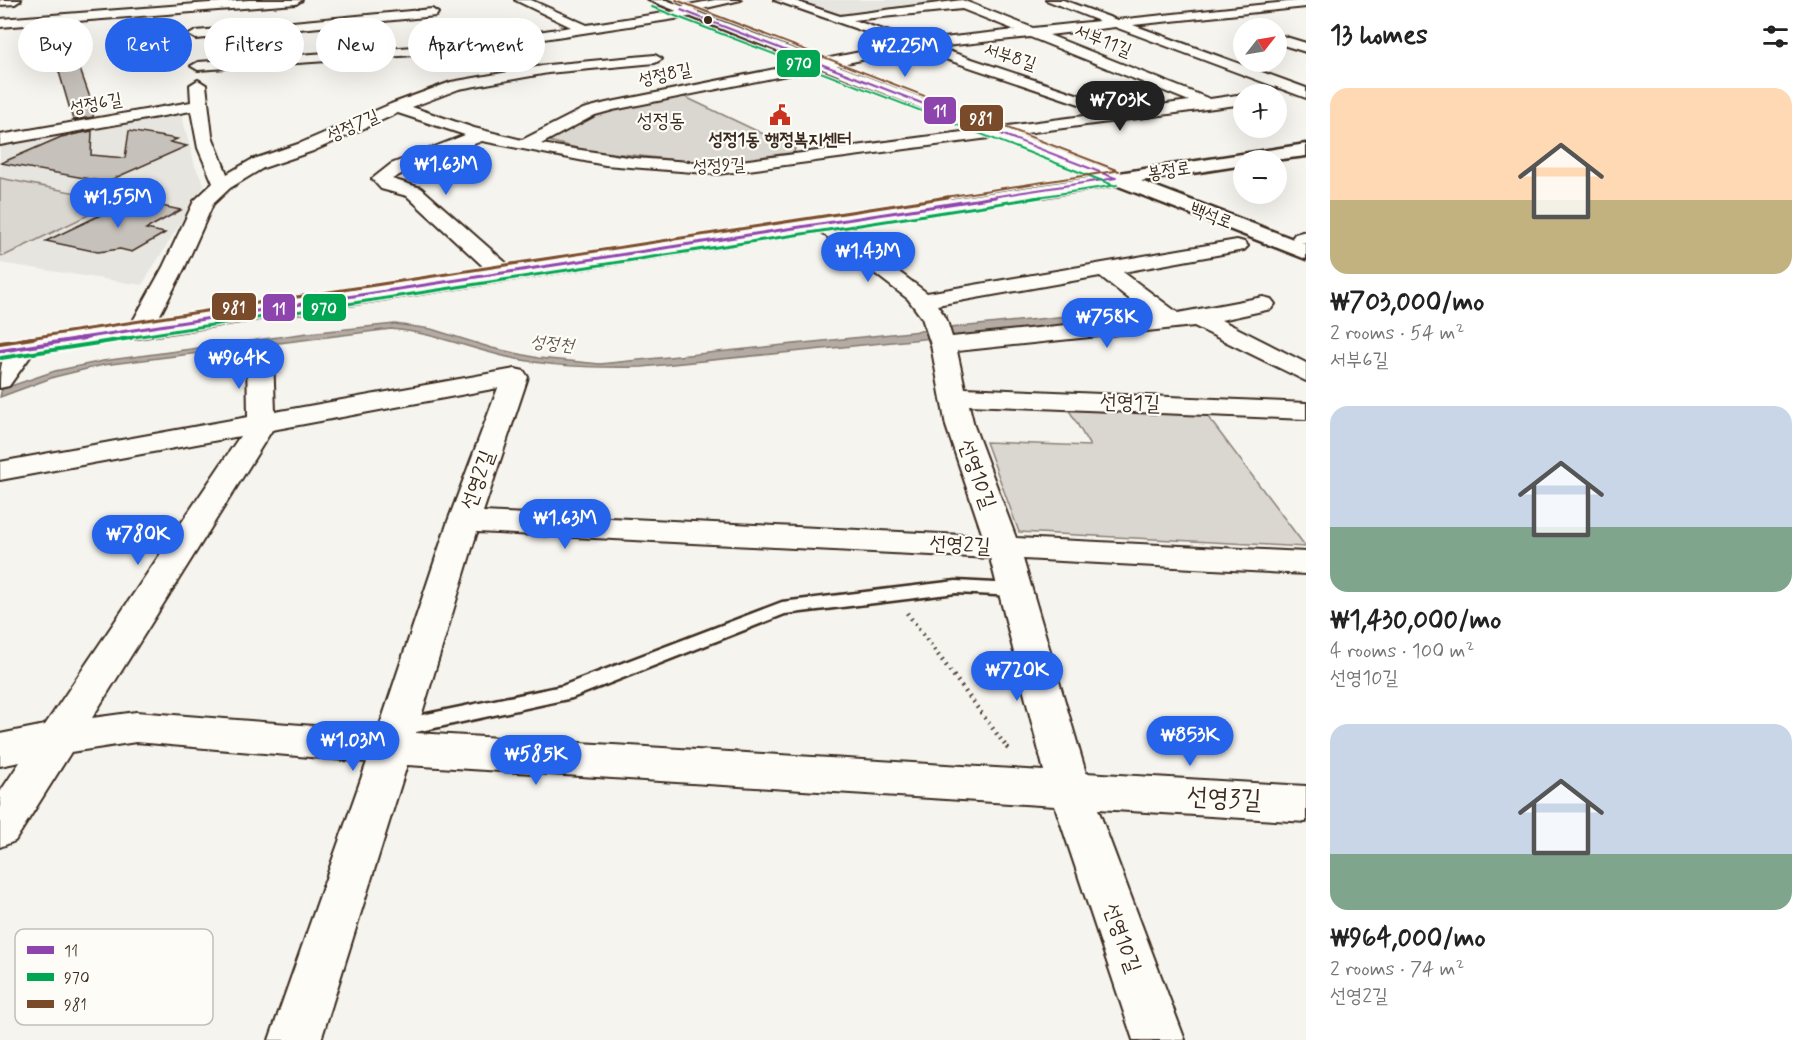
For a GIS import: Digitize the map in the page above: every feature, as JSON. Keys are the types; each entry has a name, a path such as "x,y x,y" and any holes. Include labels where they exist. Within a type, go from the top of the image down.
{"street":[{"path":"0,1 15,0"},
{"path":"0,23 194,4 296,0"},
{"path":"423,0 436,18"},
{"path":"521,0 584,28"},
{"name":"백석로","path":"655,0 1116,178 1297,240"},
{"path":"545,34 685,11 735,0"},
{"name":"서부8길","path":"780,0 1127,114"},
{"path":"1052,0 1304,92"},
{"path":"1264,0 1306,13"},
{"path":"835,18 958,2"},
{"name":"서부11길","path":"958,2 1208,103"},
{"path":"1169,3 1233,24"},
{"name":"성정8길","path":"525,145 589,112 711,85 916,45 1306,3"},
{"path":"194,4 200,129 210,163 223,184"},
{"path":"196,35 408,24"},
{"name":"성정7길","path":"545,69 660,61 584,28"},
{"path":"1287,42 1306,48"},
{"path":"198,66 408,51"},
{"name":"성정7길","path":"140,330 174,267 204,201 223,184 257,164 307,147 472,72"},
{"path":"692,76 711,85"},
{"path":"1287,93 1304,92"},
{"name":"성정9길","path":"397,106 482,135 525,145 684,168 718,169 1233,100"},
{"name":"성정6길","path":"0,140 199,105"},
{"path":"482,135 401,166 381,179 388,185 414,192 505,274"},
{"name":"봉정로","path":"12,349 1306,150"},
{"path":"824,225 916,294 933,321"},
{"name":"백석로","path":"1297,240 1281,249 1306,261"},
{"path":"933,321 1106,270 1237,246"},
{"path":"1106,270 1173,321"},
{"path":"933,321 1173,321 1263,304"},
{"path":"1198,318 1306,373"},
{"name":"선영10길","path":"933,321 960,426 1003,548 1070,790 1159,1040"},
{"path":"0,380 12,349"},
{"path":"0,828 262,423 260,355"},
{"name":"선영2길","path":"0,471 515,376 464,521 1306,563"},
{"name":"선영1길","path":"954,396 1306,411"},
{"path":"295,1040 464,521"},
{"name":"선영3길","path":"0,750 58,738 136,727 395,738 1070,790 1306,804"}],"lane":[{"path":"395,738 565,693 782,608 956,587 1015,590"}],"path":[{"path":"892,593 1018,762"}],"shaded area":[{"path":"792,0 946,0 953,3 846,16 834,15"},
{"path":"681,95 795,149 793,155 713,164 585,150 548,141 602,112"},
{"path":"181,113 195,166 204,185 142,285 0,263 0,142"},
{"path":"0,178 117,201 4,256 0,255"},
{"path":"1105,312 1113,320 642,367 588,367 534,362 499,355 432,336 391,329 103,365 54,377 0,397 2,389 55,371 103,361 308,333 395,324 431,329 492,348 538,358 600,364"},
{"path":"1069,410 1205,413 1306,547 1019,532 986,442 1090,446"}],"building":[{"path":"59,72 81,72 94,109 93,117 73,120"},
{"path":"92,131 91,155 125,158 129,131 177,139 170,142 187,146 106,182 1,163 61,137"},
{"path":"132,200 181,210 146,229 165,233 132,252 120,249 98,252 46,241"}],"transit line":[{"name":"981","path":"676,0 1119,171"},
{"name":"970","path":"652,7 1113,185"},
{"name":"11","path":"681,10 1115,178"},
{"name":"981","path":"0,343 1115,171"},
{"name":"11","path":"0,351 1116,178"},
{"name":"970","path":"1,358 1117,185"}],"place":[{"name":"성정1동 행정복지센터","path":"780,115"}],"district":[{"name":"성정동","path":"661,121"}],"water label":[{"name":"성정천","path":"552,344"}]}
